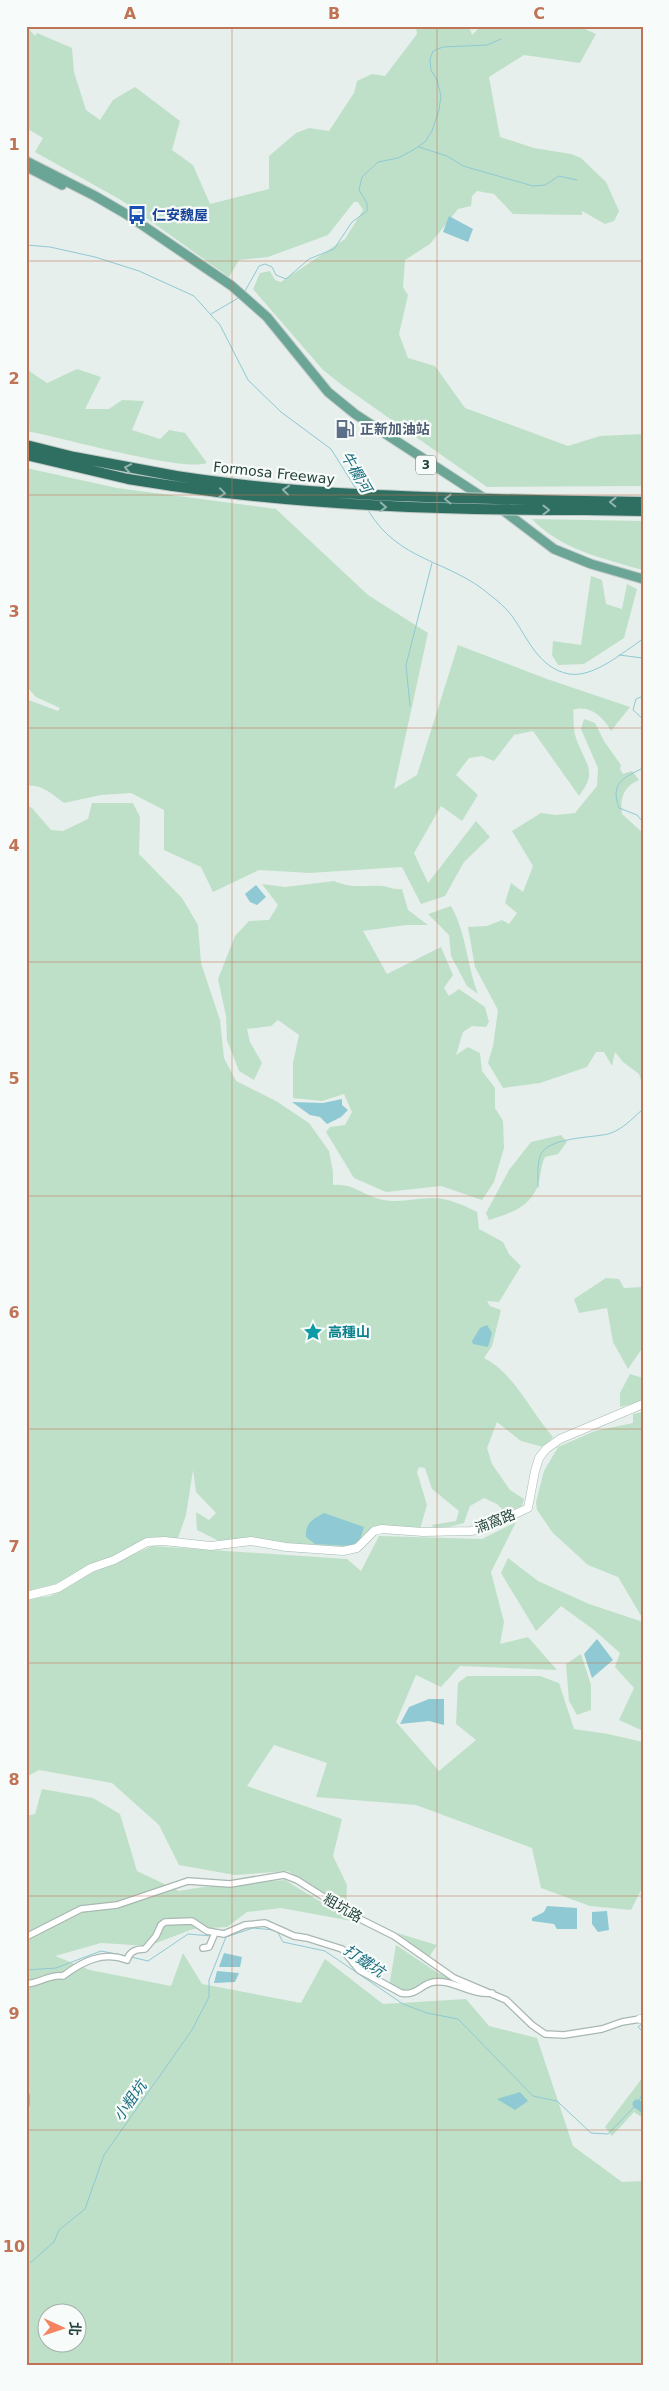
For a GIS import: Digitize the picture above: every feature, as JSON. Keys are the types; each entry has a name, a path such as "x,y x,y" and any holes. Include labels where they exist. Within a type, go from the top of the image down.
{"highway":[{"name":"Formosa Freeway","path":"26,444 175,481"},
{"name":"Formosa Freeway","path":"26,455 81,469 175,481 302,492 584,506 643,511"},
{"name":"Formosa Freeway","path":"584,506 643,502"}],"main road":[{"name":"3","path":"26,161 126,214 240,297 312,382 354,417 554,549 591,564 643,579"},
{"name":"3","path":"26,167 104,205 240,297"},
{"name":"3","path":"524,529 561,558 588,568 643,583"}],"street":[{"name":"湳窩路","path":"26,1596 58,1588 91,1568 114,1560 147,1542 164,1541 211,1546 251,1541 298,1548 351,1550 374,1531 382,1529 423,1532 484,1529 528,1508 539,1458 553,1443 643,1404"},
{"name":"粗坑路","path":"26,1937 81,1909 117,1905 188,1882 230,1884 284,1875 297,1880 352,1915 394,1936 454,1978 494,1993 512,2004 532,2026 545,2034 564,2035 602,2029 622,2022 641,2019"},
{"path":"26,1984 37,1983 54,1975 63,1976 82,1964 107,1956 128,1957 136,1949 145,1949 165,1922 192,1921 207,1931 215,1933 233,1932 245,1925 265,1924 294,1936 342,1949 359,1970 401,1993 417,1992 432,1982 443,1983 483,1995 494,1993"},
{"path":"202,1948 209,1947 215,1933"},
{"path":"26,2096 26,2104"}],"green space":[{"path":"26,26 35,36 37,33 72,48 74,72 86,110 100,120 113,100 135,87 180,121 172,150 193,165 210,204 269,189 269,156 296,133 309,128 329,131 354,93 357,81 372,74 385,76 417,34 416,26 469,26 472,35 481,26 578,26 596,34 580,63 524,55 489,77 500,137 534,148 571,154 581,158 606,182 619,211 614,221 605,224 582,211 582,215 513,214 494,194 477,191 472,196 471,206 458,209 430,244 405,260 403,287 408,295 399,334 408,358 435,366 465,408 568,446 600,436 643,434 643,486 487,487 342,385 323,370 253,289 260,273 270,271 275,280 281,282 345,239 363,210 358,202 354,202 328,235 268,257 239,260 229,277 121,200 35,152 43,138 26,128"},
{"path":"26,369 47,383 77,369 101,377 85,409 109,409 122,400 144,401 132,430 160,439 169,430 185,433 207,463 173,463 120,453 26,431"},
{"path":"26,468 117,488 276,509 368,595 428,633 394,789 417,775 458,645 547,679 630,707 611,731 596,713 585,709 573,710 575,735 589,773 585,787 579,796 533,731 514,735 494,761 482,756 469,758 456,775 478,795 462,821 441,806 414,853 428,883 476,821 490,837 464,862 445,896 421,904 402,867 309,873 259,870 213,892 201,867 164,850 164,810 131,793 101,795 64,803 42,788 26,786 26,699 58,711 60,708 36,697 26,686"},
{"path":"532,519 643,521 643,570 583,552 556,538"},
{"path":"591,576 602,580 606,604 622,609 627,584 637,589 624,638 584,664 558,665 552,655 553,641 581,645"},
{"path":"584,719 595,723 604,741 621,765 620,769 623,774 632,771 639,780 629,786 622,798 622,814 643,833 643,1086 639,1074 623,1062 615,1052 612,1066 604,1052 596,1052 587,1067 540,1083 503,1088 488,1063 493,1046 498,1010 475,967 468,927 487,926 502,920 509,924 517,913 505,903 511,883 523,892 533,866 512,831 541,813 556,815 575,813 597,786 598,768 581,729"},
{"path":"92,803 133,803 140,817 139,854 182,898 198,925 201,963 220,1020 224,1058 236,1081 276,1101 309,1123 329,1151 333,1172 333,1185 352,1187 379,1199 399,1201 433,1198 461,1204 477,1212 479,1229 503,1242 509,1254 521,1266 499,1302 487,1301 490,1306 501,1310 492,1346 484,1358 494,1364 513,1383 553,1437 543,1447 521,1441 497,1422 487,1448 492,1464 510,1490 524,1499 522,1506 505,1512 497,1504 484,1498 470,1506 464,1523 438,1530 431,1525 456,1521 459,1511 432,1489 425,1468 419,1467 417,1472 427,1505 420,1529 391,1526 371,1529 353,1547 343,1549 300,1546 266,1539 221,1542 197,1530 196,1512 209,1520 216,1513 196,1492 193,1470 186,1515 177,1541 148,1539 117,1556 97,1562 44,1590 26,1593 26,805 32,808 51,830 63,831 88,819"},
{"path":"334,881 353,886 383,886 402,889 408,910 428,925 406,925 363,931 387,974 441,947 453,975 444,988 449,996 459,989 485,1007 489,1022 486,1027 472,1026 463,1032 456,1055 468,1047 480,1053 482,1071 495,1088 495,1108 503,1121 504,1148 494,1182 482,1200 441,1186 386,1192 354,1178 326,1132 330,1127 345,1125 352,1112 344,1094 322,1101 293,1098 293,1063 299,1035 278,1020 271,1026 247,1029 250,1042 262,1063 254,1080 239,1071 227,1040 226,1016 218,979 235,936 249,921 269,920 278,905 262,884 285,887"},
{"path":"451,906 460,927 478,994 467,986 451,956 449,935 428,914"},
{"path":"561,1135 567,1142 558,1154 545,1157 537,1188 529,1201 511,1213 489,1220 486,1213 509,1170 531,1142"},
{"path":"606,1278 619,1279 624,1288 643,1287 643,1347 628,1369 613,1342 607,1308 579,1313 574,1299"},
{"path":"630,1374 643,1378 643,1401 620,1407 620,1393"},
{"path":"643,1412 643,1619 618,1577 588,1565 553,1533 537,1510 536,1502 544,1471 558,1447 595,1431 633,1423 633,1414"},
{"path":"516,1522 491,1572 504,1622 500,1644 528,1637 557,1670 460,1666 441,1687 416,1675 396,1722 439,1771 476,1740 456,1724 458,1683 467,1676 540,1676 559,1683 574,1729 643,1742 643,1886 631,1910 590,1906 541,1888 532,1848 416,1805 316,1797 327,1763 274,1745 247,1786 342,1819 333,1856 347,1885 346,1906 288,1871 235,1875 179,1865 159,1825 112,1783 39,1770 26,1777 26,1599 50,1596 87,1575 152,1546 347,1559 361,1571 379,1536 482,1539"},
{"path":"508,1558 538,1581 589,1604 643,1622 643,1731 619,1720 634,1688 615,1667 620,1653 594,1630 561,1606 536,1631 501,1573"},
{"path":"581,1654 591,1685 591,1710 577,1715 569,1701 566,1664"},
{"path":"42,1789 93,1798 120,1814 137,1871 179,1891 203,1887 285,1880 352,1921 281,1908 247,1912 227,1927 193,1929 148,1946 101,1943 55,1956 90,1970 171,1986 183,1953 202,1984 301,2003 325,1959 383,2004 466,1999 489,2026 537,2038 573,2146 622,2182 643,2181 643,2365 26,2365 26,1816 35,1814"},
{"path":"397,1933 437,1945 429,1957"},
{"path":"396,1945 438,1973 479,1989 430,1981 406,1991 389,1987"},
{"path":"643,2077 643,2118 634,2112 612,2136 605,2127"}],"water":[{"path":"449,216 473,229 468,242 443,232"},
{"path":"256,885 266,897 257,905 250,902 245,894"},
{"path":"342,1099 342,1105 348,1110 341,1117 327,1124 320,1117 310,1115 292,1102 323,1103"},
{"path":"487,1325 492,1333 488,1347 473,1344 472,1341 480,1328"},
{"path":"324,1513 364,1527 360,1540 351,1546 315,1544 306,1537 307,1528 313,1520"},
{"path":"597,1639 613,1660 592,1678 584,1654"},
{"path":"429,1699 444,1699 444,1725 429,1721 400,1724 409,1707"},
{"path":"547,1906 577,1908 577,1929 557,1929 554,1924 532,1921 532,1918 544,1912"},
{"path":"607,1911 609,1930 598,1932 592,1924 592,1912"},
{"path":"224,1953 242,1957 240,1967 219,1967"},
{"path":"217,1971 239,1973 235,1982 214,1983"},
{"path":"520,2092 528,2101 515,2110 497,2099"}],"waterway":[{"path":"244,293 259,266 265,264 272,267 276,275 286,279 309,259 334,249 352,222 367,211 367,203 359,190 362,177 378,162 398,158 425,142 432,131 439,110 441,96 437,80 431,70 430,59 433,51 443,47 487,45 501,39"},
{"path":"419,147 447,156 463,166 533,186 545,185 559,176 577,180"},
{"name":"牛欄河","path":"26,245 50,247 95,257 139,271 194,296 220,325 248,380 281,412 331,449 356,489"},
{"path":"211,314 240,297"},
{"name":"牛欄河","path":"368,510 380,527 409,551 475,583 505,607 535,651 549,666 558,671 569,674 588,672 608,663 643,639"},
{"path":"410,706 406,665 432,563"},
{"path":"619,655 643,658"},
{"path":"643,696 636,699 633,710 643,719"},
{"path":"643,768 624,778 617,787 616,793 619,808 637,815 643,822"},
{"path":"538,1187 539,1160 544,1150 551,1145 570,1139 608,1134 618,1130 643,1109"},
{"name":"打鐵坑","path":"217,1936 226,1937 253,1928 274,1930"},
{"name":"打鐵坑","path":"277,1931 283,1942 325,1951 403,2004 427,2013 458,2019 533,2096 557,2101 591,2133 608,2134 637,2104 643,2093"},
{"name":"打鐵坑","path":"131,1957 148,1961 188,1934 211,1936"},
{"name":"小粗坑","path":"30,2263 54,2242 59,2230 85,2209 104,2155 192,2030 209,1997 209,1980 226,1937"},
{"name":"打鐵坑","path":"26,1970 56,1968 101,1951 127,1956"},
{"path":"643,2023 638,2027 643,2032"},
{"name":"打鐵坑","path":"637,2104 643,2108"}],"place":[{"name":"仁安魏屋","path":"137,215"},
{"name":"正新加油站","path":"345,429"},
{"name":"高種山","path":"313,1332"}]}
